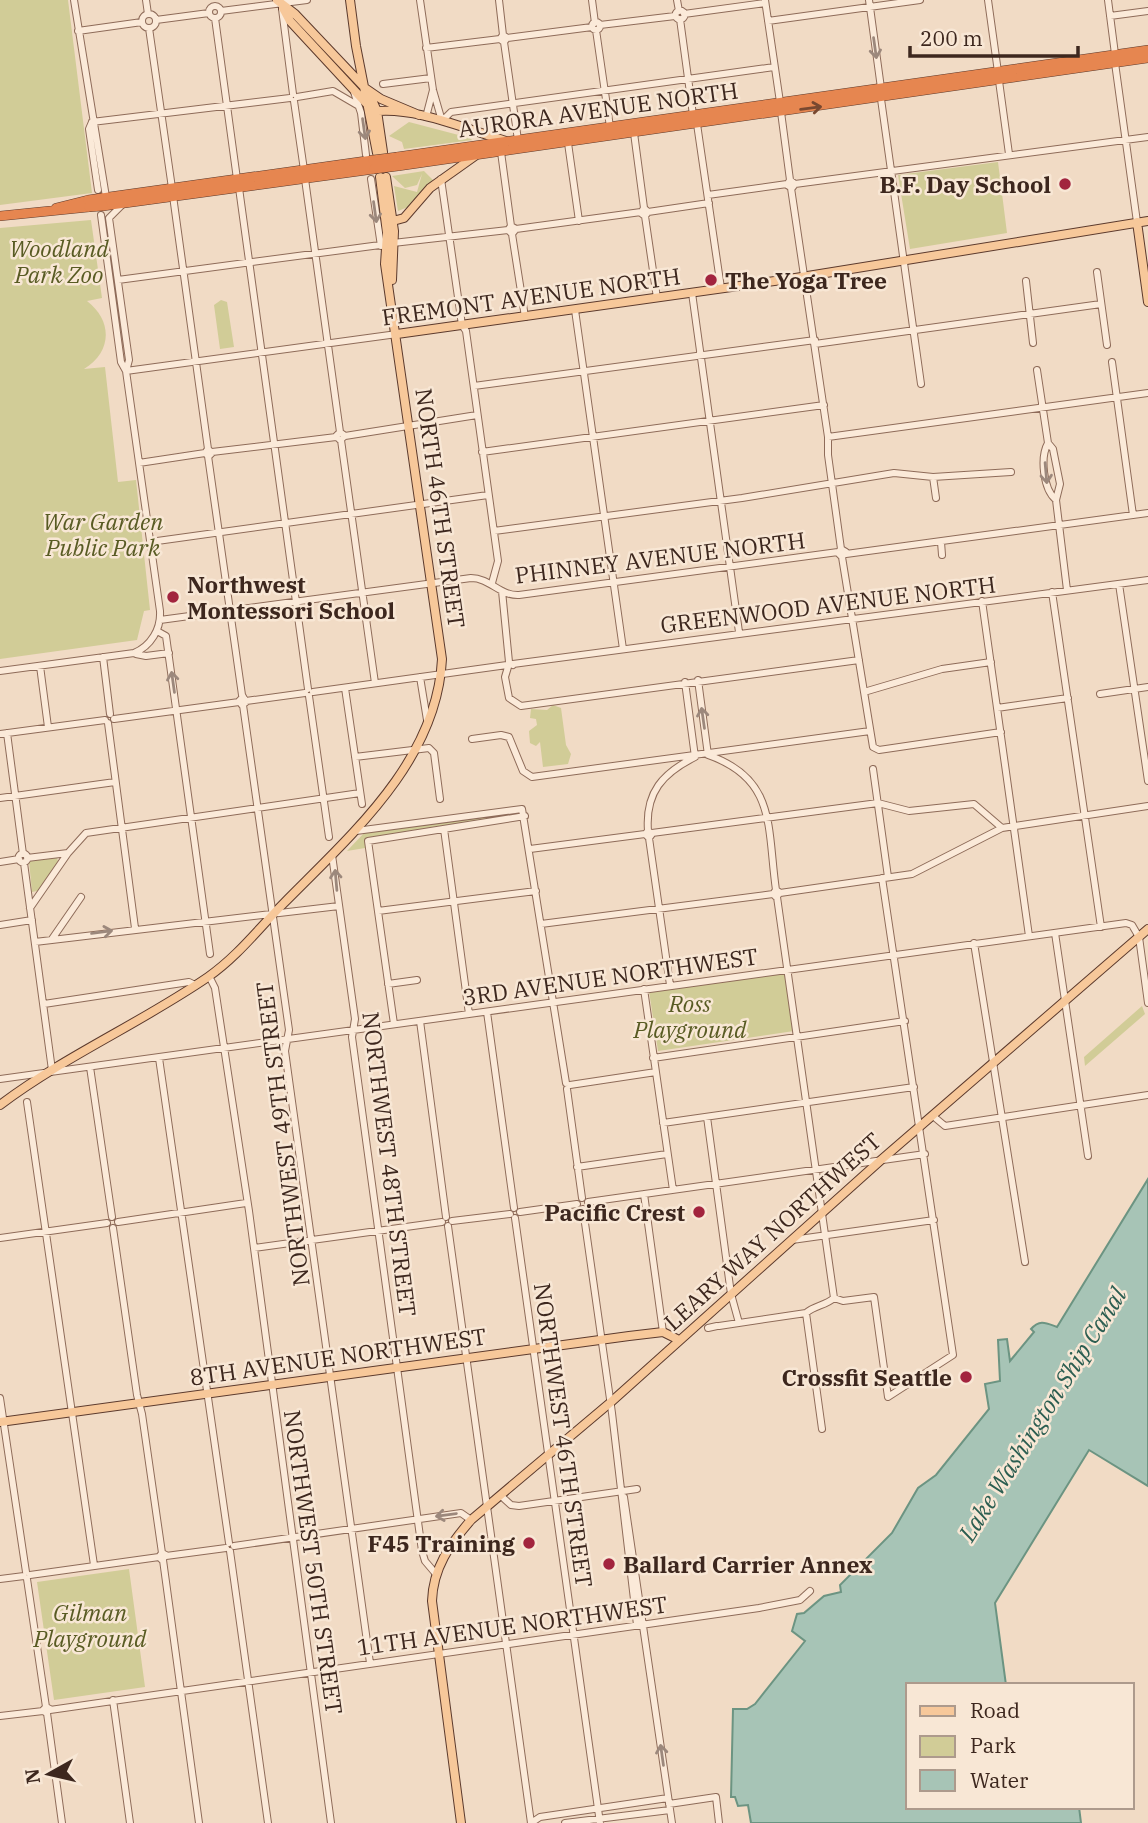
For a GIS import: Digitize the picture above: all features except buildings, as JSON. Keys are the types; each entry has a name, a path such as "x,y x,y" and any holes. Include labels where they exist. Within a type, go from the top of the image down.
{"highway":[{"name":"AURORA AVENUE NORTH","path":"780,107 881,99 1115,59 1148,50"},
{"name":"AURORA AVENUE NORTH","path":"1115,59 1148,58"},
{"name":"AURORA AVENUE NORTH","path":"397,162 475,156 634,133 881,88 998,77"},
{"name":"AURORA AVENUE NORTH","path":"0,216 397,162 610,127 695,120"},
{"name":"AURORA AVENUE NORTH","path":"304,175 359,172 375,165"},
{"name":"AURORA AVENUE NORTH","path":"102,201 127,202 172,192"}],"main road":[{"name":"NORTH 46TH STREET","path":"351,0 365,88 373,110 375,165 390,218 393,243 393,310"},
{"path":"279,1 290,21 373,110 423,116"},
{"path":"279,1 295,14 365,88 380,99 423,116 513,141"},
{"path":"390,218 404,218 441,179 475,156"},
{"name":"NORTH 46TH STREET","path":"0,1105 51,1071 209,976 248,943 273,914 356,831 386,795 435,710 442,674 432,583 383,248 390,218"},
{"name":"FREMONT AVENUE NORTH","path":"397,334 692,293 1148,221"},
{"path":"1137,222 1148,302"},
{"path":"1140,242 1148,226"},
{"name":"LEARY WAY NORTHWEST","path":"436,1574 449,1547 471,1520 611,1402 881,1160 1148,929"},
{"path":"663,1332 679,1340"},
{"name":"8TH AVENUE NORTHWEST","path":"2,1422 663,1332"},
{"path":"436,1574 432,1601 461,1823"}],"street":[{"path":"74,0 92,122 97,132 102,201 121,362 126,371 160,620 157,631 147,645 134,653"},
{"path":"146,0 148,14 156,20 212,16 220,11 279,1 307,0"},
{"path":"420,0 433,90 442,121 451,112 774,67"},
{"path":"499,0 513,105 513,141"},
{"path":"592,0 610,127"},
{"path":"677,0 721,288"},
{"path":"768,21 869,3 920,0"},
{"path":"988,0 1009,154"},
{"path":"1108,0 1137,222"},
{"path":"279,1 375,683"},
{"path":"426,48 765,1 824,405 832,485 875,749 1000,732"},
{"path":"213,3 220,11"},
{"path":"213,3 212,16 228,106 330,837"},
{"path":"869,3 881,88"},
{"path":"1110,16 1148,11"},
{"path":"78,30 142,22 148,14"},
{"path":"142,22 149,29 156,20"},
{"name":"NORTHWEST 49TH STREET","path":"149,29 276,928 288,1039 285,1051 370,1663"},
{"path":"383,84 431,78"},
{"name":"NORTH 46TH STREET","path":"353,87 375,165 383,248"},
{"path":"423,116 433,90"},
{"path":"92,122 334,92 357,105"},
{"path":"881,99 921,384"},
{"path":"634,133 657,298"},
{"path":"708,195 1148,137"},
{"path":"568,143 579,220"},
{"path":"501,152 525,317"},
{"path":"441,179 494,531 498,566 492,583"},
{"path":"126,371 129,360 110,216 127,202"},
{"path":"393,243 709,203"},
{"path":"118,280 315,254 383,248"},
{"path":"1097,272 1107,345"},
{"path":"1026,281 1034,343"},
{"path":"692,293 739,632"},
{"path":"474,386 1101,304"},
{"path":"575,310 622,649"},
{"name":"FREMONT AVENUE NORTH","path":"126,371 397,334"},
{"path":"1112,362 1133,515"},
{"path":"1037,370 1048,443 1053,449 1060,484 1056,500 1067,590"},
{"path":"828,437 1148,393"},
{"path":"482,452 824,405"},
{"path":"139,463 477,415"},
{"path":"1048,443 1045,449 1046,484 1056,500"},
{"path":"494,531 832,485 894,473 933,477 1012,472"},
{"path":"933,477 936,498"},
{"path":"150,542 488,495"},
{"name":"PHINNEY AVENUE NORTH","path":"160,620 475,578 519,595 1148,513"},
{"path":"941,542 942,555"},
{"name":"GREENWOOD AVENUE NORTH","path":"3,734 739,632 1148,580"},
{"path":"1119,584 1148,781"},
{"path":"502,590 509,665 505,677 508,695 513,703 525,706 698,680 859,660"},
{"path":"1052,592 1101,927"},
{"path":"982,601 1029,936"},
{"path":"157,631 166,636 169,653 210,954"},
{"path":"0,671 134,653 146,656 169,653"},
{"path":"103,657 115,782 135,928"},
{"path":"864,692 942,669 991,662"},
{"path":"40,666 48,727"},
{"path":"420,677 428,724"},
{"path":"698,680 708,755"},
{"path":"685,682 695,757"},
{"path":"1100,694 1148,687"},
{"path":"345,688 362,804"},
{"path":"997,708 1068,698"},
{"path":"472,739 501,735 511,739 525,774 532,777 695,757 870,731"},
{"path":"3,734 15,796 51,1071"},
{"path":"355,757 415,748 433,751 440,799"},
{"path":"708,755 746,774 760,794 766,817 834,1298"},
{"path":"670,985 648,834 649,799 668,772 695,757"},
{"path":"834,1298 843,1301 874,1297 888,1397 953,1355 896,954 892,949 873,769"},
{"path":"0,799 115,782"},
{"path":"30,908 83,834 360,793"},
{"path":"530,849 878,803 909,811 974,804 981,806 1002,828"},
{"path":"541,924 885,878 921,870 1002,828 1148,806"},
{"path":"356,831 517,808 522,809 525,816 568,1086 640,1625 672,1823"},
{"path":"394,1024 368,841 525,816"},
{"path":"444,829 469,1014"},
{"path":"0,862 68,853"},
{"name":"NORTHWEST 48TH STREET","path":"332,855 354,1030 352,1037 423,1558 436,1574"},
{"path":"378,911 536,891"},
{"path":"52,939 81,897"},
{"path":"35,942 198,920 205,923 339,906"},
{"path":"0,925 32,920"},
{"name":"3RD AVENUE NORTHWEST","path":"0,1079 1126,923 1132,925 1139,937"},
{"path":"1055,933 1088,1156"},
{"path":"1139,937 1148,1003"},
{"path":"974,943 1025,1262"},
{"name":"NORTHWEST 50TH STREET","path":"209,976 215,988 225,1048 254,1248 331,1823"},
{"path":"388,984 417,980"},
{"path":"44,1004 189,982 195,985"},
{"path":"644,989 673,1190"},
{"name":"NORTHWEST 46TH STREET","path":"488,1012 600,1821"},
{"path":"420,1021 531,1823 540,1817 598,1808 669,1804 716,1797 719,1823"},
{"path":"653,1058 905,1021"},
{"path":"159,1058 268,1823"},
{"name":"3RD AVENUE NORTHWEST","path":"66,1062 79,1068"},
{"path":"90,1067 163,1556 199,1823"},
{"path":"568,1086 656,1072"},
{"path":"16,1077 26,1087"},
{"path":"663,1123 914,1087"},
{"path":"933,1116 945,1126 1148,1096"},
{"path":"27,1102 94,1565"},
{"path":"707,1117 731,1294 739,1323"},
{"path":"578,1167 667,1154"},
{"path":"254,1248 925,1154"},
{"path":"644,1194 663,1332"},
{"path":"0,1238 246,1203"},
{"path":"792,1240 934,1220"},
{"path":"708,1328 806,1313 815,1305 829,1303 834,1298"},
{"path":"806,1313 822,1429"},
{"path":"0,1398 62,1823"},
{"path":"500,1495 513,1506 637,1489"},
{"path":"0,1579 461,1513 471,1520"},
{"name":"11TH AVENUE NORTHWEST","path":"0,1717 506,1646 800,1600 810,1591"},
{"path":"113,1700 130,1823"},
{"path":"565,1823 600,1821 669,1804"}],"green space":[{"path":"0,0 68,0 92,193 0,205"},
{"path":"409,122 472,140 404,149 402,142 389,136"},
{"path":"998,162 1007,233 910,249 898,175"},
{"path":"424,171 433,180 408,207 398,211 394,186 417,192 422,174 417,185 405,188 392,176"},
{"path":"91,220 102,298 87,301 101,318 106,336 100,354 84,369 105,367 118,482 136,480 150,610 144,611 137,640 0,659 0,228"},
{"path":"221,300 227,302 234,347 220,349 214,305"},
{"path":"553,705 561,708 566,745 571,754 568,764 543,767 540,742 536,746 530,743 529,731 537,725 536,719 530,718 531,709 547,710"},
{"path":"516,813 514,818 371,837 365,843 365,848 347,851 365,832"},
{"path":"57,857 59,866 37,891 32,892 29,861"},
{"name":"Ross Playground","path":"785,972 794,1031 658,1051 649,991"},
{"path":"1142,1006 1145,1014 1085,1066 1084,1057"},
{"name":"Gilman Playground","path":"129,1569 145,1687 54,1700 37,1582"}],"water":[{"name":"Lake Washington Ship Canal","path":"1148,1179 1148,1486 1089,1450 995,1603 1006,1683 906,1683 906,1809 1079,1809 1081,1823 751,1823 748,1805 738,1806 735,1797 731,1797 733,1709 747,1709 755,1704 805,1641 792,1631 797,1614 804,1613 824,1596 841,1592 840,1585 892,1533 918,1488 936,1475 989,1409 985,1384 1000,1381 998,1340 1007,1339 1010,1361 1034,1332 1031,1329 1034,1326 1043,1323 1057,1327"}],"place":[{"name":"B.F. Day School","path":"1065,184"},
{"name":"The Yoga Tree","path":"711,280"},
{"name":"Northwest Montessori School","path":"173,597"},
{"name":"Pacific Crest","path":"699,1212"},
{"name":"Crossfit Seattle","path":"966,1377"},
{"name":"F45 Training","path":"529,1543"},
{"name":"Ballard Carrier Annex","path":"609,1564"}],"park label":[{"name":"Woodland Park Zoo","path":"59,261"},
{"name":"War Garden Public Park","path":"103,534"}]}
